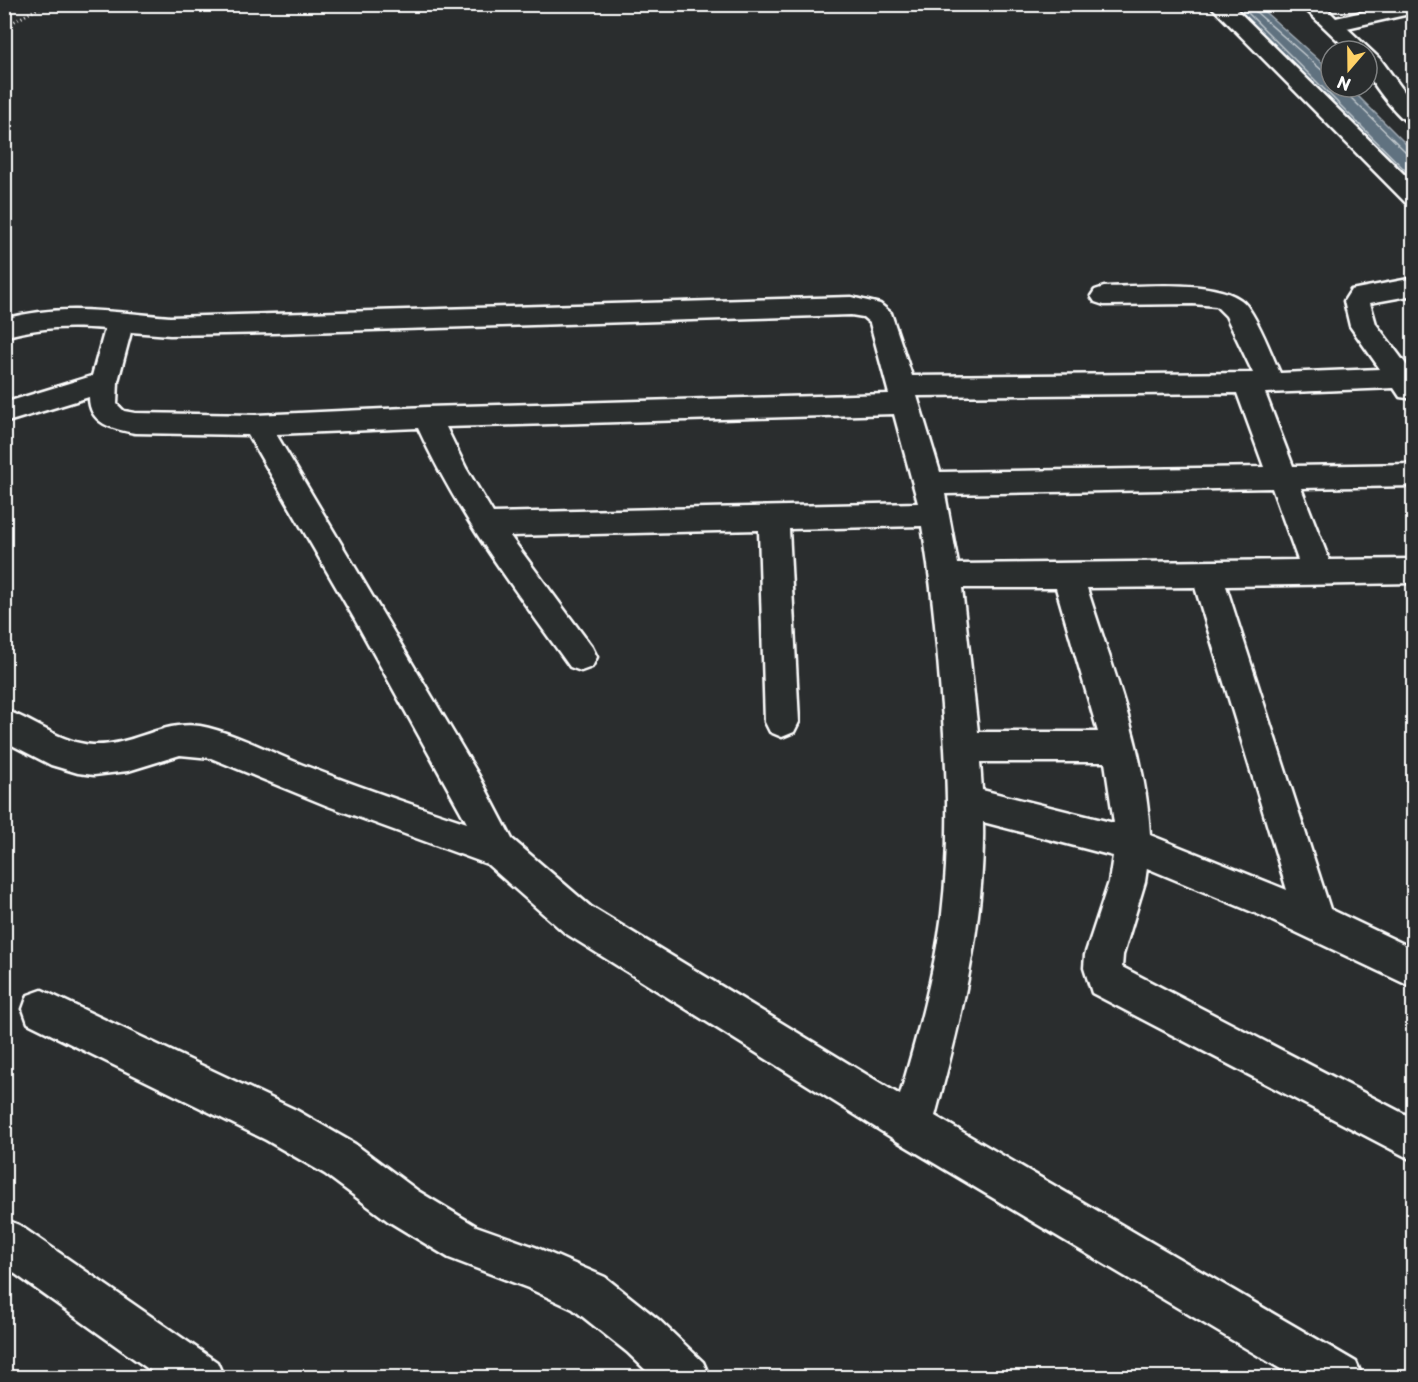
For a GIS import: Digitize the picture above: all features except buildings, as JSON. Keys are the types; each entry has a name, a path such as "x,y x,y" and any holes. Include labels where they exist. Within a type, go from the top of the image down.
{"street":[{"path":"1219,4 1413,198"},
{"path":"1310,4 1348,39"},
{"path":"1332,25 1413,7"},
{"path":"1379,72 1397,100 1413,119"},
{"path":"1406,386 1363,326 1357,302 1359,296 1413,286"},
{"path":"1104,296 1211,296 1225,300 1237,311 1259,382 1282,477 1318,572"},
{"path":"4,328 25,322 64,317 170,326 851,306 871,310 882,319 931,499 944,576 967,802 964,866 956,943 936,1040 912,1126"},
{"path":"120,323 102,397 105,410 117,419 135,423 256,425 903,395 1259,382 1406,386"},
{"path":"4,413 105,382"},
{"path":"427,417 453,472 485,525 581,657"},
{"path":"256,425 467,787 499,851"},
{"path":"485,525 774,518 931,499 1282,477 1413,475"},
{"path":"774,518 782,722"},
{"path":"944,576 1413,571"},
{"path":"1206,573 1315,921"},
{"path":"1068,576 1119,747 1131,809 1132,845 1127,882 1104,955 1103,968 1106,979 1413,1141"},
{"path":"4,724 47,747 82,761 127,757 171,741 197,740 225,748 325,790 499,851 578,920 912,1126 1340,1377"},
{"path":"962,747 1119,747"},
{"path":"967,802 1132,845 1185,864 1315,921 1413,969"},
{"path":"42,1010 281,1125 340,1159 403,1206 464,1243 535,1269 589,1293 643,1336 687,1377"},
{"path":"4,1240 201,1377"}],"path":[{"path":"4,27 46,4"}],"water":[{"path":"1230,5 1257,5 1319,60 1319,94"},
{"path":"1325,99 1361,99 1413,151 1413,187"}]}
